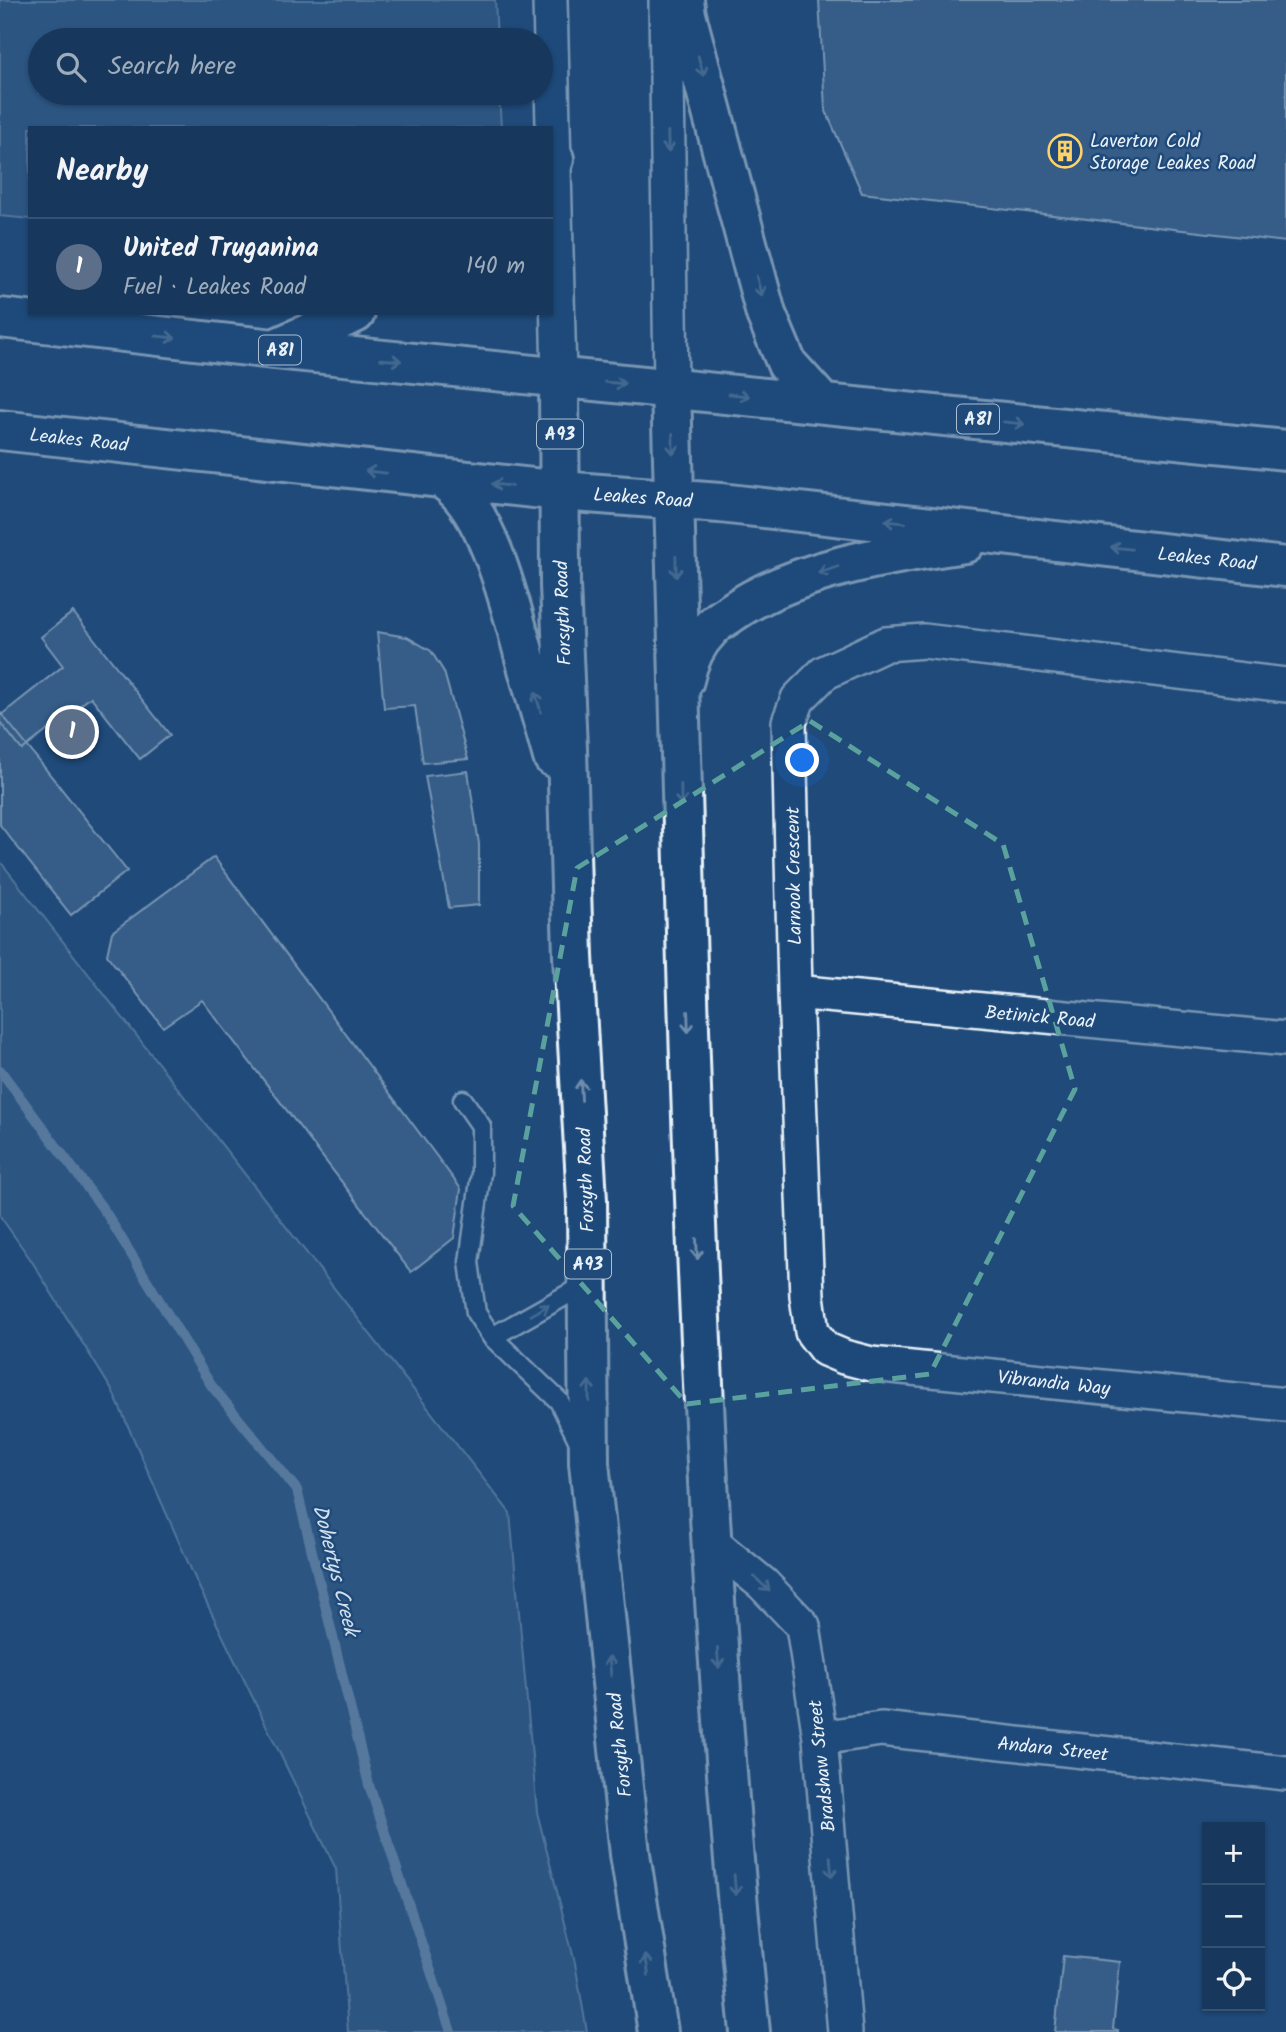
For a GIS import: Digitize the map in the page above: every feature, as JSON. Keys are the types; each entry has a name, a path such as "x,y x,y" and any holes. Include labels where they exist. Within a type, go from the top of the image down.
{"highway":[{"path":"684,0 766,314 786,364 822,403"},
{"path":"274,349 350,315"},
{"name":"A81","path":"0,318 274,349 1282,447"},
{"name":"A93","path":"559,377 561,491"},
{"path":"671,388 693,1174 710,1541 736,1892 750,2032"},
{"name":"Leakes Road","path":"1,431 444,480 733,504 1286,567"},
{"path":"444,480 454,486 470,508 496,562 569,815"},
{"name":"Forsyth Road","path":"561,491 560,585 573,956 587,1200 589,1463 630,1854 658,2032"},
{"path":"679,699 687,665 698,643 711,627 757,596 833,568 921,550 1016,536"}],"street":[{"path":"550,0 551,28"},
{"path":"666,0 671,388"},
{"path":"552,105 552,126"},
{"path":"553,163 559,377"},
{"name":"Larnook Crescent","path":"825,1349 812,1332 807,1296 795,992 789,722 798,699 824,673 886,644 924,641 1286,685"},
{"name":"Betinick Road","path":"795,992 1286,1039"},
{"name":"Vibrandia Way","path":"825,1349 871,1364 1286,1405"},
{"name":"Bradshaw Street","path":"710,1541 763,1584 803,1626 820,1738 845,2032"},
{"name":"Andara Street","path":"820,1738 881,1729 1286,1773"}],"lane":[{"path":"463,1100 481,1126 481,1173 469,1262 476,1313 492,1338 559,1401 589,1463"},
{"path":"492,1338 588,1283"}],"highlighted area":[{"path":"810,721 1003,844 1075,1089 930,1374 687,1404 513,1206 577,868"}],"shaded area":[{"path":"0,0 495,0 496,28 28,28 28,105 500,105 501,126 28,126 28,219 0,216"},
{"path":"0,861 510,1513 537,1812 575,1963 587,2032 348,2032 336,1869 198,1585 113,1392 31,1260 0,1216"}],"building":[{"name":"Laverton Cold Storage Leakes Road","path":"819,0 1286,0 1286,242 862,193 825,109"},
{"path":"73,612 170,735 140,759 91,697 22,750 0,722 0,716 63,666 41,637"},
{"path":"377,632 407,637 431,651 444,672 468,759 423,763 415,706 384,708"},
{"path":"0,712 127,871 71,915 0,825"},
{"path":"468,771 479,844 479,905 449,908 425,776"},
{"path":"214,857 461,1189 454,1238 411,1272 202,1000 163,1027 107,955 112,932"},
{"path":"1063,1956 1120,1962 1113,2029 1118,2032 1055,2032"}],"waterway":[{"name":"Dohertys Creek","path":"0,1070 106,1213 211,1385 297,1490 369,1785 451,2032"}],"place":[{"name":"Laverton Cold Storage Leakes Road","path":"1065,151"},
{"name":"United Truganina","path":"72,732"}]}
